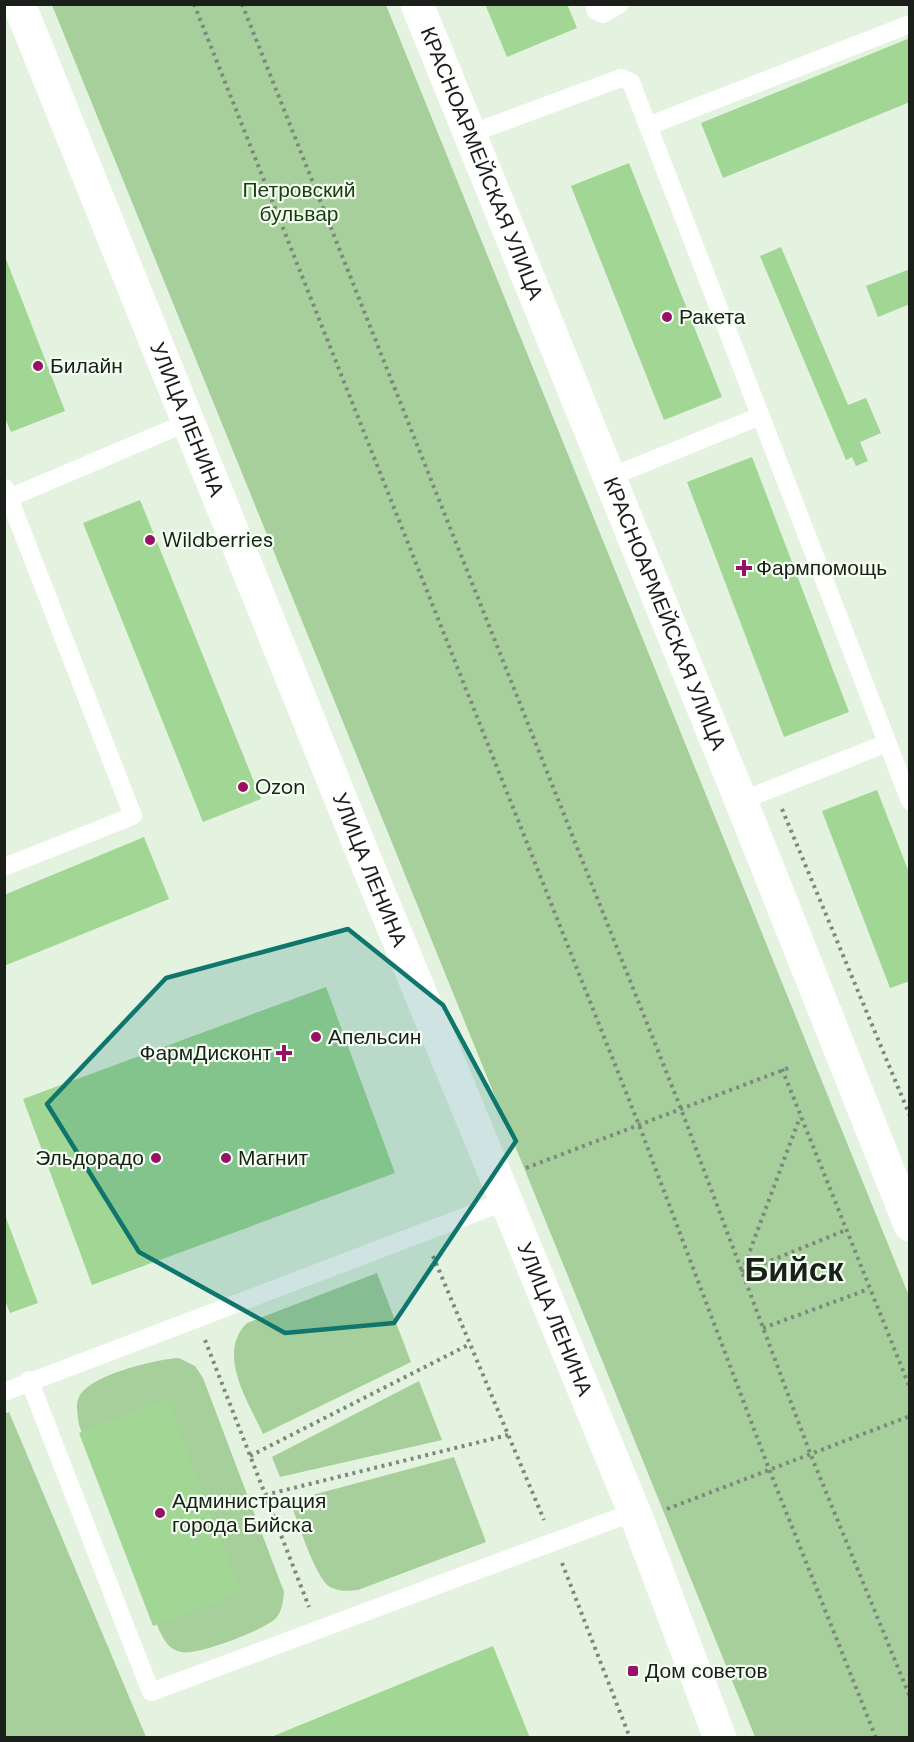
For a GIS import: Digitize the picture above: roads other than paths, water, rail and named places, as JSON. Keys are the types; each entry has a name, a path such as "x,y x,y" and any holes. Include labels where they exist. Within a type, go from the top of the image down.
{"main road":[{"name":"УЛИЦА ЛЕНИНА","path":"19,4 634,1512 720,1737"},
{"name":"КРАСНОАРМЕЙСКАЯ УЛИЦА","path":"417,4 467,135 741,801 909,1225"}],"lane":[{"path":"594,4 596,11 603,14 620,4"},
{"path":"648,126 909,24"},
{"path":"467,135 621,78 631,82 909,801"},
{"path":"608,478 760,416"},
{"path":"4,867 133,816 7,492 188,422"},
{"path":"741,801 887,743"},
{"path":"4,1392 29,1380 506,1201"},
{"path":"29,1380 151,1692 634,1512"}],"place":[{"name":"Ракета","path":"667,317"},
{"name":"Билайн","path":"38,366"},
{"name":"Wildberries","path":"150,540"},
{"name":"Фармпомощь","path":"744,568"},
{"name":"Ozon","path":"243,787"},
{"name":"Апельсин","path":"316,1037"},
{"name":"ФармДисконт","path":"284,1053"},
{"name":"Эльдорадо","path":"156,1158"},
{"name":"Магнит","path":"226,1158"},
{"name":"Администрация города Бийска","path":"160,1513"},
{"name":"Дом советов","path":"633,1671"}],"district":[{"name":"Бийск","path":"794,1269"}],"park label":[{"name":"Петровский бульвар","path":"299,202"}]}
